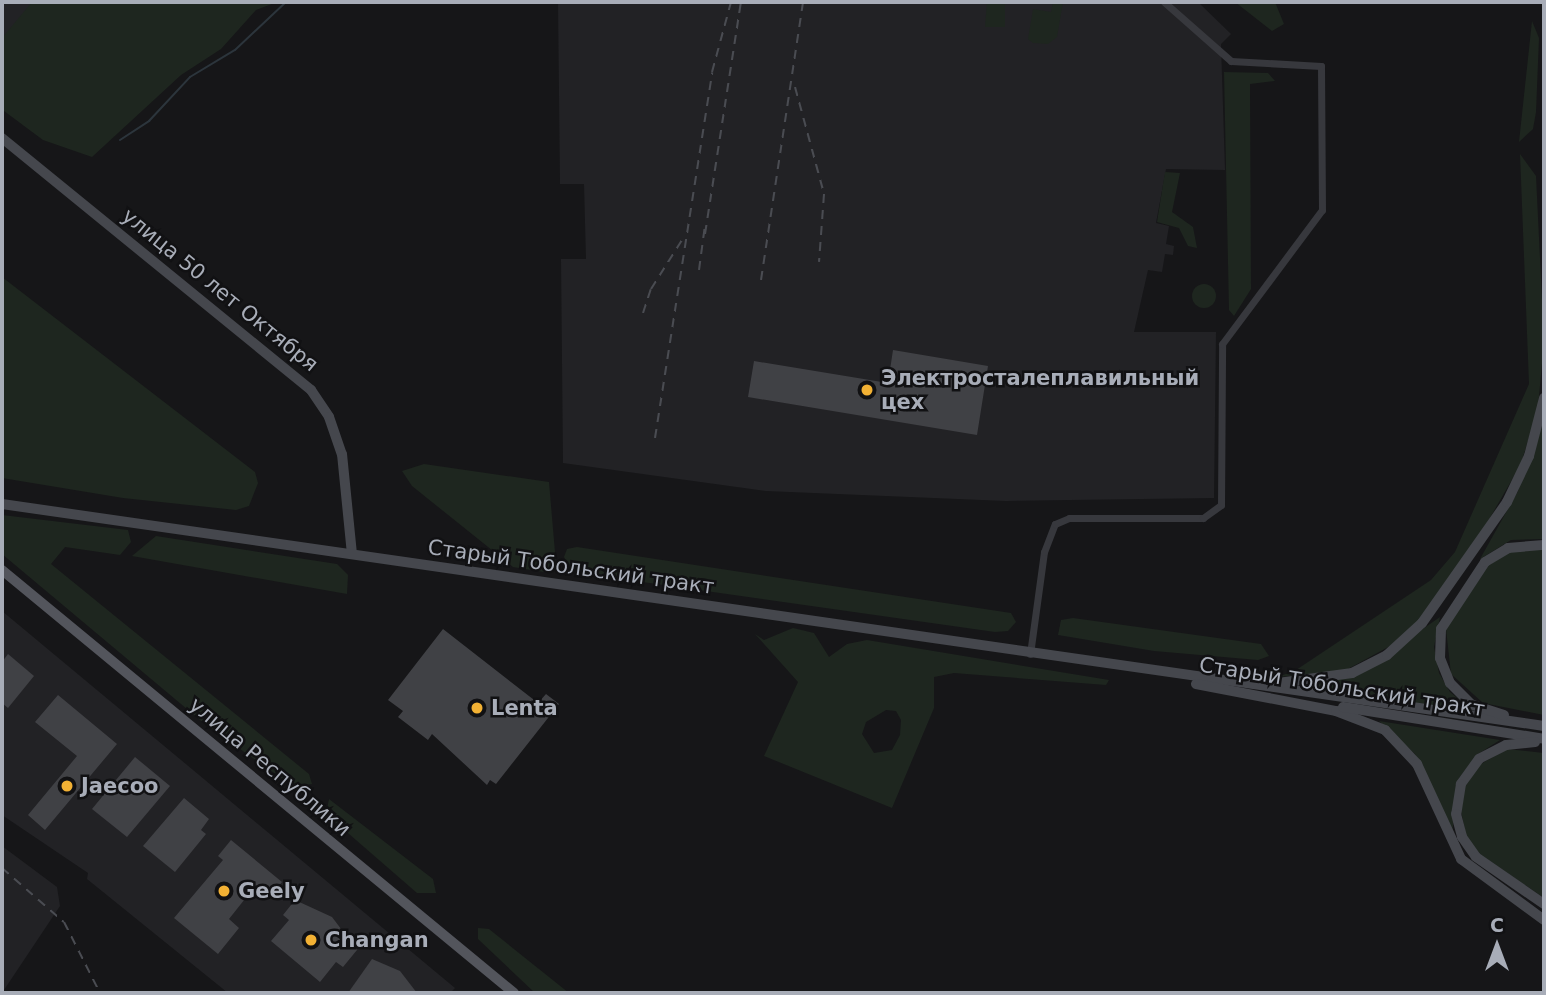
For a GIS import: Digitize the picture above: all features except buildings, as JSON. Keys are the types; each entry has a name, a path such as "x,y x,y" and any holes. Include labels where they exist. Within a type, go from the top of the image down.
{"main road":[{"name":"улица 50 лет Октября","path":"2,138 311,390 326,411 342,454 352,554"},
{"path":"1194,680 1317,681 1352,673 1395,649 1429,615 1494,524 1529,456 1544,398"},
{"name":"Старый Тобольский тракт","path":"2,504 1194,680 1544,741"},
{"path":"1544,544 1508,548 1485,562 1448,612 1439,642 1443,671 1464,699 1483,709 1544,725"},
{"name":"улица Республики","path":"2,570 514,993"},
{"name":"Старый Тобольский тракт","path":"1194,680 1544,725"},
{"path":"1194,680 1336,711 1385,730 1417,764 1461,859 1544,920"},
{"path":"1544,741 1506,745 1479,759 1461,784 1456,814 1462,837 1476,857 1544,904"}],"street":[{"path":"1030,655 1044,552 1055,524 1069,518 1203,518 1222,505 1222,344 1322,210 1321,65 1231,61 1164,2"}],"shaded area":[{"path":"2,2 46,2 2,55"},
{"path":"32,2 277,2 256,10 221,49 181,75 92,157 43,140 4,111 2,38"},
{"path":"558,2 1198,2 1231,34 1221,44 1225,170 1166,169 1156,223 1169,226 1166,244 1174,246 1173,255 1165,254 1162,272 1148,270 1134,332 1216,332 1214,498 1006,501 766,491 563,463 561,259 586,259 584,184 560,184"},
{"path":"987,2 1005,2 1005,27 985,27"},
{"path":"1053,2 1063,2 1057,37 1048,44 1033,43 1028,39 1033,9 1051,12"},
{"path":"1235,2 1275,2 1284,24 1272,31"},
{"path":"1532,21 1539,38 1536,112 1533,129 1519,142"},
{"path":"1224,72 1268,73 1275,81 1250,84 1251,289 1234,316 1229,310"},
{"path":"1520,154 1536,176 1544,341 1538,407 1521,464 1476,542 1418,621 1390,646 1346,670 1278,677 1296,670 1431,580 1455,552 1529,384"},
{"path":"1165,172 1180,173 1172,212 1193,227 1197,248 1188,246 1179,228 1157,222"},
{"path":"2,277 255,472 258,483 249,506 236,510 123,498 2,478"},
{"path":"1204,284 1215,291 1216,296 1209,307 1204,308 1193,301 1192,296 1199,285"},
{"path":"1544,417 1544,539 1511,540 1480,559 1518,491"},
{"path":"424,464 549,482 556,564 544,572 513,567 412,486 402,471"},
{"path":"2,515 128,530 131,542 120,555 65,547 51,564 309,774 312,784 294,787 206,725 2,554"},
{"path":"156,536 337,564 348,575 347,594 132,556"},
{"path":"577,547 1011,613 1016,622 1008,631 995,632 572,572 564,557 567,549"},
{"path":"1544,549 1544,715 1483,703 1451,674 1446,629 1489,565 1509,552"},
{"path":"2,611 455,988 450,993 228,993 87,879 88,873 2,815"},
{"path":"1440,617 1434,647 1439,673 1450,692 1473,711 1305,687 1358,674"},
{"path":"1073,618 1261,644 1269,656 1258,660 1154,651 1058,635 1061,620"},
{"path":"793,628 814,633 829,657 847,644 867,640 1109,680 1106,685 954,673 934,677 934,708 892,808 764,756 798,682 755,634 764,640","holes":["886,710 896,711 901,720 900,735 892,750 874,753 862,734 866,722"]},
{"path":"1379,721 1500,740 1478,754 1459,778 1452,834 1415,754"},
{"path":"1507,749 1544,753 1544,898 1477,852 1466,835 1461,811 1465,787 1479,765"},
{"path":"329,799 433,879 436,893 417,893 326,814"},
{"path":"2,846 57,887 60,906 2,993"},
{"path":"478,928 489,929 569,993 535,993 478,939"}],"waterway":[{"path":"120,140 149,121 190,77 235,50 286,2"}],"railway":[{"path":"655,438 712,72 731,2"},
{"path":"705,234 741,2"},
{"path":"761,280 803,2"},
{"path":"795,87 824,194 819,262"},
{"path":"699,270 705,225"},
{"path":"643,313 651,289 682,240"},
{"path":"2,868 64,922 100,993"}],"place":[{"name":"Электросталеплавильный цех","path":"867,390"},
{"name":"Lenta","path":"477,708"},
{"name":"Jaecoo","path":"67,786"},
{"name":"Geely","path":"224,891"},
{"name":"Changan","path":"311,940"}]}
